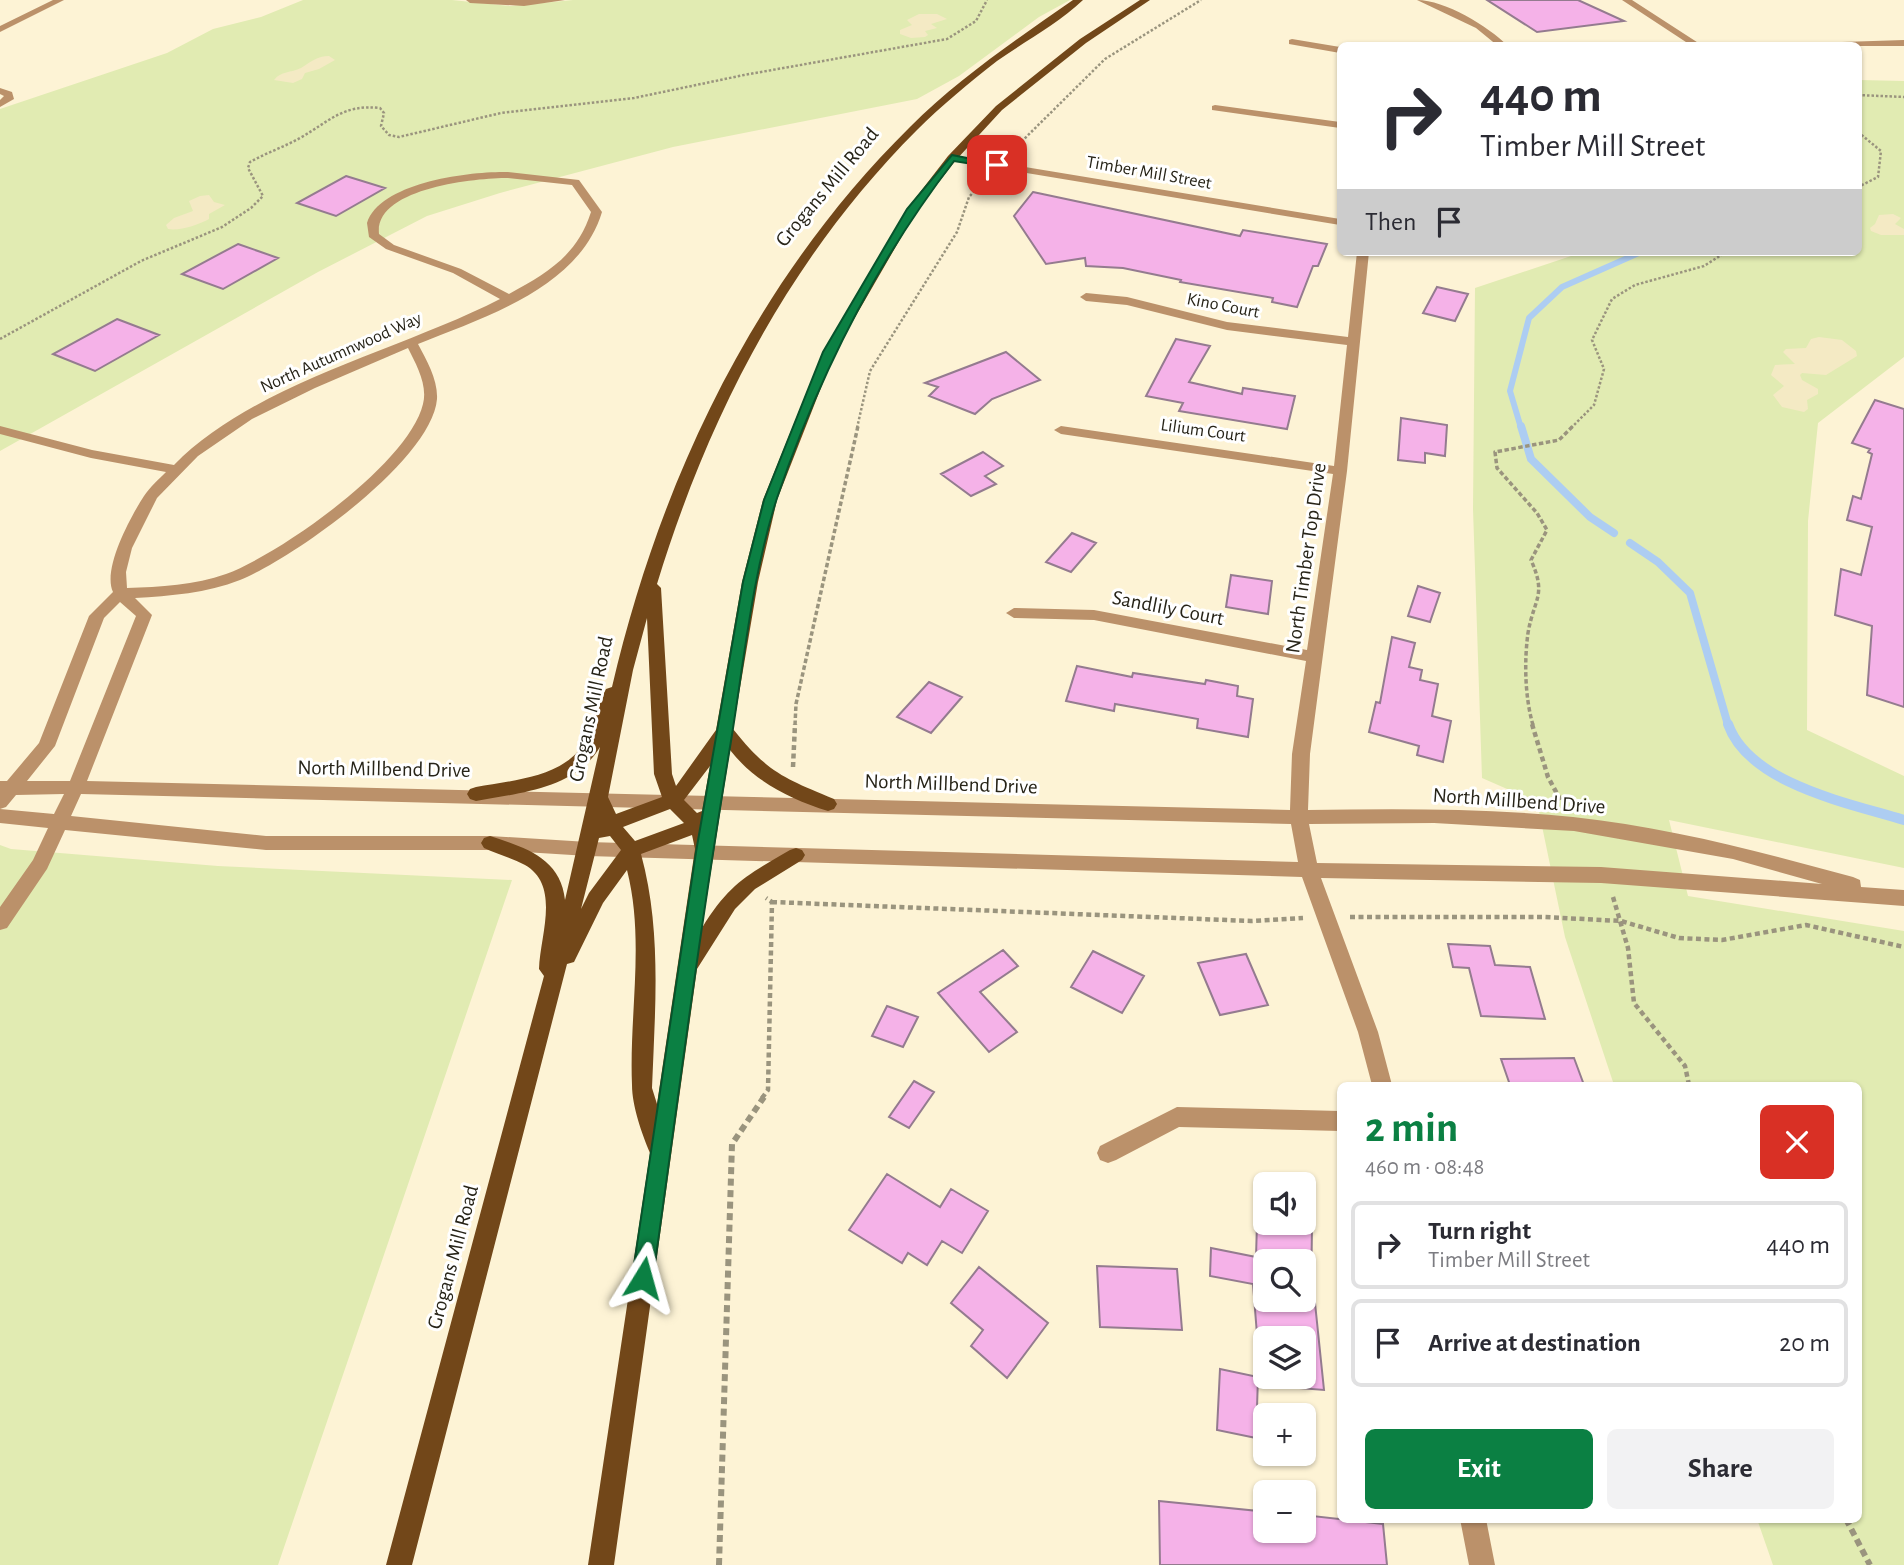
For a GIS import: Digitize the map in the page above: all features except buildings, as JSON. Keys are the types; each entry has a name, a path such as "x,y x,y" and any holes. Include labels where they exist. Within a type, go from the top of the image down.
{"main road":[{"name":"Grogans Mill Road","path":"399,1565 588,849 631,644 687,473 737,363 803,254 860,181 904,135 993,58 1079,0"},
{"path":"601,1565 704,852 750,582 770,500 829,352 912,209 952,158 999,108 1083,41 1146,0"},
{"path":"652,574 663,774 672,800 698,825 704,852"},
{"path":"475,794 565,773 590,748 631,644"},
{"path":"725,731 750,763 774,781 828,804"},
{"path":"588,849 611,824 672,800 694,776 725,731"},
{"path":"599,797 611,824 631,850 642,892 647,959 642,1088 660,1156"},
{"path":"551,990 596,898 631,850 698,825 714,801"},
{"path":"490,843 535,862 550,874 557,896 548,955 551,990"},
{"path":"688,968 728,903 748,884 796,855"}],"street":[{"path":"0,29 60,0"},
{"path":"470,0 524,3 561,0"},
{"path":"1421,0 1479,26 1499,42"},
{"path":"1626,0 1693,42"},
{"path":"1292,42 1337,50"},
{"path":"1862,44 1904,43"},
{"path":"0,91 9,94 9,99 0,104"},
{"path":"1215,108 1337,125"},
{"name":"Timber Mill Street","path":"952,158 1337,222"},
{"name":"North Autumnwood Way","path":"120,594 116,579 128,536 142,508 174,470 241,420 277,400 510,300 551,275 582,248 592,231 597,212 575,183 500,175 463,179 397,197 380,209 372,221 373,235 390,247 457,271 510,300"},
{"name":"North Timber Top Drive","path":"1363,256 1340,471 1301,754 1299,817 1309,869 1324,917 1368,1032 1381,1082"},
{"name":"Kino Court","path":"1086,297 1127,301 1227,326 1355,342"},
{"path":"0,802 6,787 46,746 97,615 120,594 176,591 233,576 295,544 365,488 417,435 430,404 430,390 426,371 411,343"},
{"path":"0,429 92,454 174,470"},
{"name":"Lilium Court","path":"1061,430 1340,471"},
{"path":"0,922 40,864 92,752 144,615 120,594"},
{"name":"Sandlily Court","path":"1014,613 1094,615 1314,657"},
{"name":"North Millbend Drive","path":"6,787 475,794 1299,817 1434,816 1574,824 1733,852 1899,897"},
{"name":"North Millbend Drive","path":"0,816 266,843 490,843 588,849 1419,873 1601,875 1899,897"},
{"path":"1108,1153 1177,1117 1337,1121"},
{"path":"1474,1523 1482,1565"}],"path":[{"path":"0,339 144,260 215,229 247,211 262,196 260,186 248,168 250,162 303,137 341,110 359,106 380,108 384,113 381,127 383,131 398,137 501,113 634,98 744,75 947,39 976,21 987,0"},
{"path":"774,781 793,770 796,704 870,371 957,232 969,197 997,165 1105,59 1200,0"},
{"path":"1862,95 1904,97"},
{"path":"1862,135 1881,151 1878,177 1862,185"},
{"path":"1574,824 1548,777 1527,705 1528,635 1541,583 1531,560 1547,530 1536,513 1497,468 1495,452 1559,440 1594,405 1604,369 1592,340 1612,299 1635,285 1704,266 1720,256"},
{"path":"1601,875 1618,906 1628,948 1633,1003 1685,1066 1688,1082"},
{"path":"719,1565 732,1144 768,1090 772,902 748,884"},
{"path":"1848,1523 1870,1565"}],"green space":[{"path":"303,0 452,0 511,6 573,0 1070,0 1039,17 959,76 917,99 673,147 500,193 427,216 318,272 0,451 0,109 167,53 213,29 261,17"},
{"path":"1862,80 1904,81 1904,357 1818,423 1808,521 1807,730 1904,776 1904,868 1669,820 1688,896 1904,931 1904,1565 1773,1565 1758,1523 1862,1523 1862,1082 1613,1082 1565,937 1537,802 1482,778 1473,509 1475,288 1571,256 1862,256"},
{"path":"0,845 11,849 218,866 512,880 278,1565 0,1565"}],"sand":[{"path":"919,14 937,14 947,19 931,24 937,28 925,31 928,35 925,37 911,38 900,34 900,30 912,25 907,20"},
{"path":"329,56 335,60 305,73 302,79 293,83 274,80 318,58"},
{"path":"209,195 214,202 225,205 200,223 168,229 166,225 174,218 193,211 189,201"},
{"path":"1893,214 1901,218 1895,224 1904,229 1904,235 1881,235 1871,231 1870,228 1879,215"},
{"path":"1819,337 1842,340 1856,351 1857,356 1826,375 1802,373 1802,380 1818,389 1818,394 1807,400 1808,409 1804,412 1782,407 1773,395 1784,386 1771,375 1775,365 1795,364 1783,352 1786,349 1806,348 1811,339"}],"waterway":[{"path":"1521,428 1510,391 1529,318 1562,287 1632,256"},
{"path":"1521,426 1531,459 1590,517 1614,533"},
{"path":"1630,543 1658,562 1690,593 1728,725"},
{"path":"1728,724 1739,745 1757,762 1778,776 1830,798 1904,820"}],"route":[{"path":"643,1278 704,852 750,582 770,500 829,352 912,209 952,158 997,165"}]}
